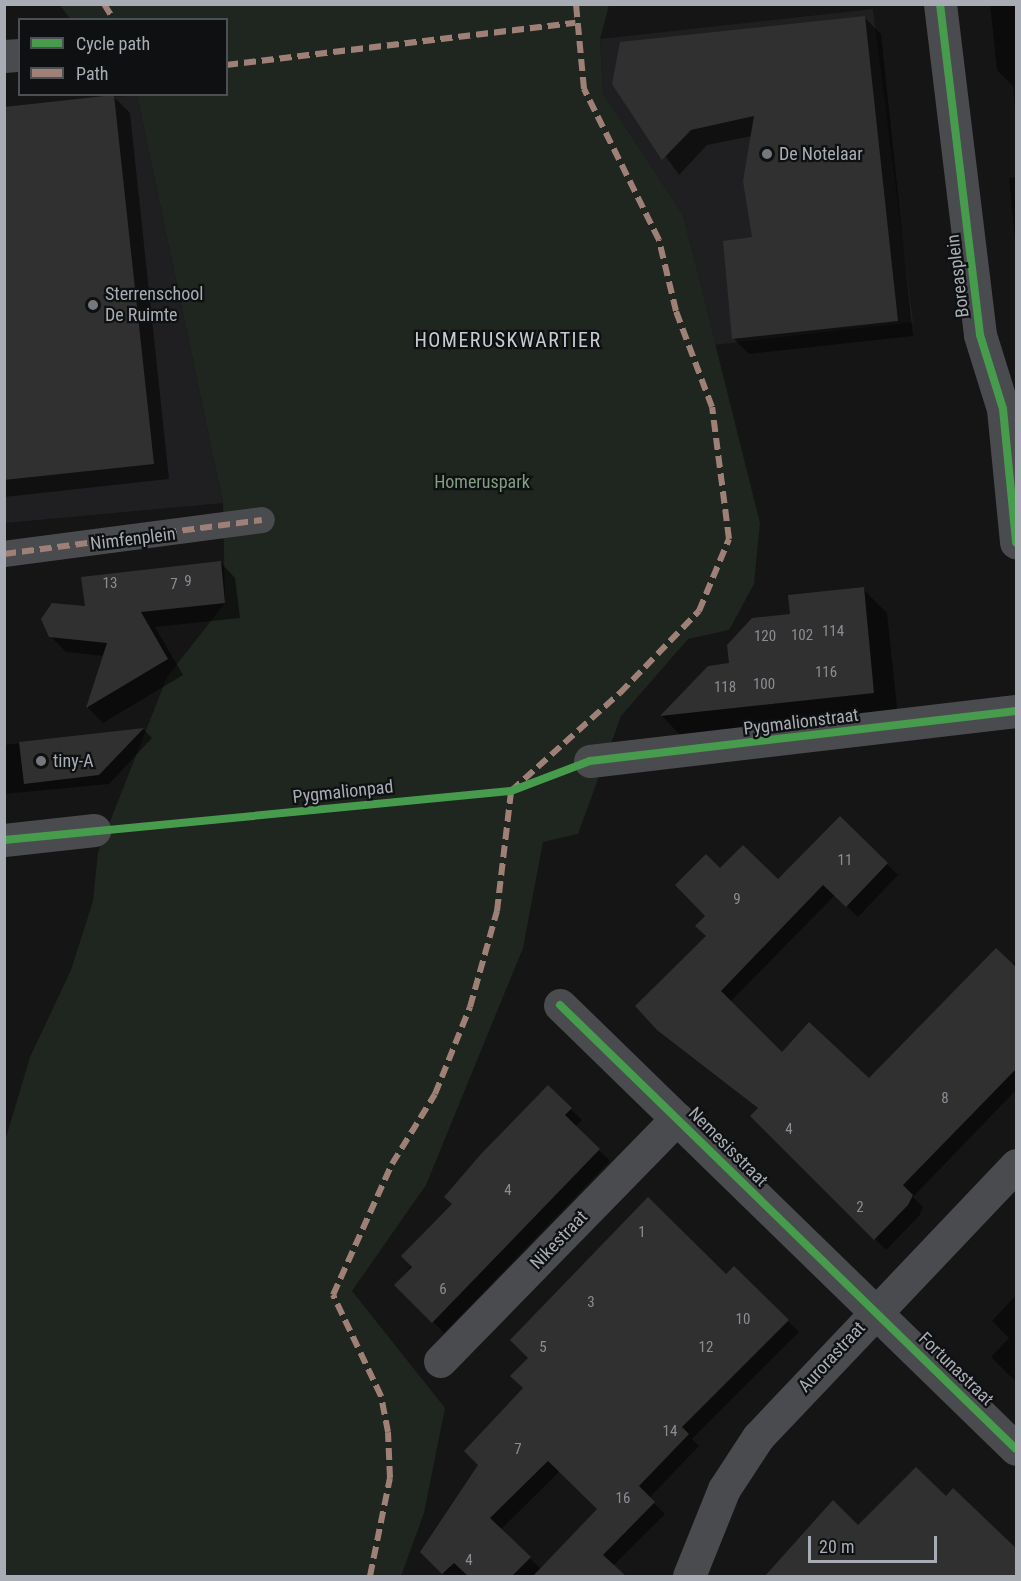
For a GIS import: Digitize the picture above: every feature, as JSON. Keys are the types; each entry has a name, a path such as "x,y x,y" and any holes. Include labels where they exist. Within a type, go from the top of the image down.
{"street":[{"name":"Boreasplein","path":"940,4 980,335 1004,409 1012,444 1017,542"},
{"name":"Nimfenplein","path":"4,554 262,520"},
{"name":"Pygmalionstraat","path":"590,761 1017,711"},
{"path":"4,840 94,830"},
{"name":"Nemesisstraat","path":"560,1005 874,1312"},
{"name":"Nikestraat","path":"440,1361 677,1118"},
{"name":"Aurorastraat","path":"689,1576 724,1489 758,1437 874,1312 1017,1165"},
{"name":"Fortunastraat","path":"874,1312 1017,1449"}],"shaded area":[{"name":"De Notelaar","path":"873,9 913,322 714,345 683,215 603,93 600,39"},
{"name":"Sterrenschool De Ruimte","path":"137,96 223,503 5,523 5,107"}],"green space":[{"name":"Homeruspark","path":"60,5 609,5 600,39 603,93 683,215 760,523 754,584 729,630 688,639 621,716 578,834 543,842 523,948 426,1185 352,1291 445,1408 424,1513 401,1576 5,1576 5,1141 30,1057 71,970 93,901 98,852 167,677 225,603 223,503 137,96 228,96 228,18 69,18"}],"building":[{"name":"De Notelaar","path":"865,16 898,321 732,339 723,241 752,237 743,181 754,116 691,130 662,160 612,84 620,42"},
{"name":"Sterrenschool De Ruimte","path":"114,96 154,464 4,480 4,107"},
{"path":"221,561 225,603 141,612 168,659 86,708 107,643 49,637 41,619 52,603 85,606 81,577"},
{"path":"864,587 874,693 660,716 708,666 729,663 727,645 752,618 790,614 788,595"},
{"path":"144,728 99,775 24,784 19,742"},
{"path":"840,816 888,863 846,907 823,885 721,991 782,1052 809,1022 869,1078 996,948 1017,968 1017,1068 903,1185 913,1195 908,1205 874,1240 750,1116 758,1108 657,1030 635,1006 706,936 695,926 705,916 675,885 706,854 720,868 743,845 778,879"},
{"path":"548,1085 572,1108 565,1115 600,1149 432,1323 394,1285 412,1267 401,1256 452,1204 444,1197 481,1154"},
{"path":"648,1197 726,1274 734,1266 789,1320 682,1427 689,1434 639,1486 655,1502 603,1555 626,1576 533,1576 597,1509 548,1461 490,1518 531,1557 512,1576 468,1576 454,1563 442,1574 420,1552 478,1465 464,1451 523,1388 510,1376 528,1358 510,1340"},
{"path":"916,1467 946,1496 953,1488 1017,1549 1017,1576 765,1576 833,1500 858,1525"}],"marked path":[{"path":"104,4 113,18"},
{"path":"370,1576 390,1478 388,1432 381,1396 333,1295 392,1164 435,1094 470,1007 497,911 511,791 620,693 699,611 729,539 712,407 676,311 659,240 584,89 576,4"},
{"path":"228,65 575,23"},
{"path":"4,554 262,520"}],"cycle path":[{"path":"940,4 980,335 1003,409 1016,542"},
{"name":"Pygmalionpad","path":"4,840 511,791 590,761 1016,711"},
{"path":"560,1005 1016,1449"}],"place":[{"name":"De Notelaar","path":"767,154"},
{"name":"Sterrenschool De Ruimte","path":"93,305"},
{"name":"tiny-A","path":"41,761"}],"district":[{"name":"HOMERUSKWARTIER","path":"508,340"}]}
